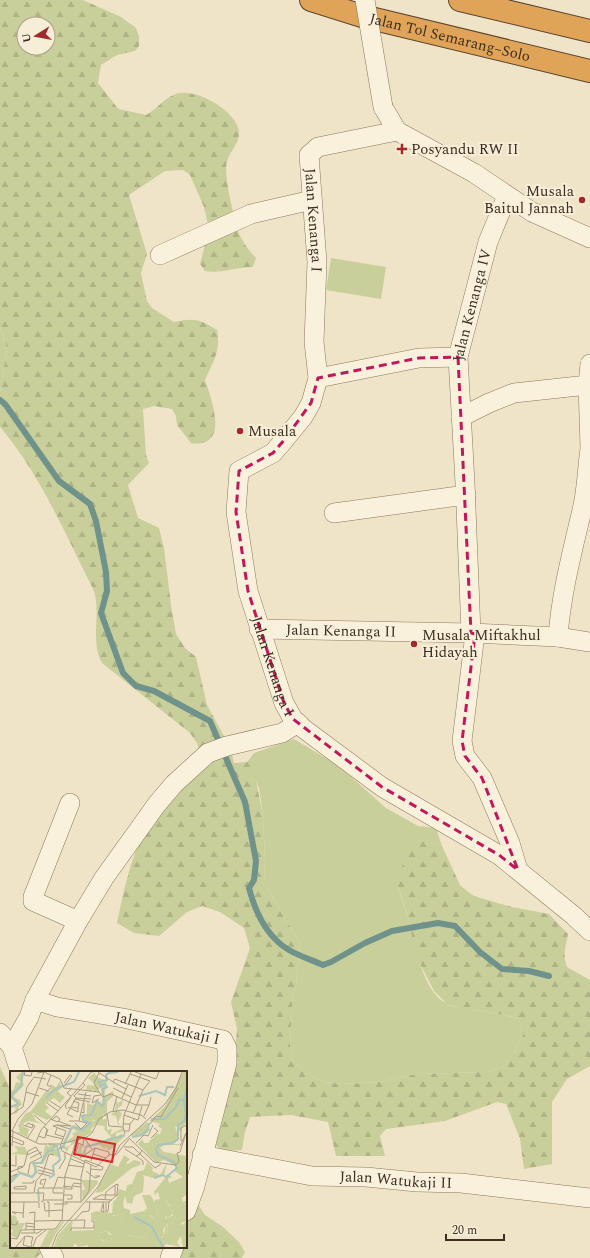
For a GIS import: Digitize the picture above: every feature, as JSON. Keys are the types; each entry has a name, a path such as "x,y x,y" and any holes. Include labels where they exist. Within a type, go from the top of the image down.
{"highway":[{"name":"Jalan Tol Semarang–Solo","path":"311,0 362,16 590,72"},
{"path":"460,0 590,31"}],"street":[{"path":"365,0 383,107 397,131 474,173 532,212 590,238"},
{"name":"Jalan Kenanga I","path":"397,131 318,147 309,155 317,262 314,342 318,378 312,403 302,418 273,453 239,471 236,512 248,591 284,703 293,718 298,723 382,787 499,855 574,916 590,931"},
{"name":"Jalan Kenanga IV","path":"473,633 458,357 488,242 507,196"},
{"path":"160,255 251,214 312,200"},
{"path":"318,378 419,358 458,357"},
{"path":"558,637 560,606 571,552 582,509 590,448 588,385 590,364"},
{"path":"461,417 489,403 514,393 588,385"},
{"path":"334,513 466,495"},
{"name":"Jalan Kenanga II","path":"260,629 473,633 558,637 590,642"},
{"path":"473,633 462,741 465,756 482,778 510,844 518,870"},
{"path":"12,1047 29,1017 35,1000 78,921 104,878 174,784 208,753 227,746 282,734 298,723"},
{"path":"70,803 33,897 33,902 78,921"},
{"name":"Jalan Watukaji I","path":"35,1000 57,1006 123,1018 223,1040 227,1048 227,1063 187,1208"},
{"path":"0,1033 12,1047 20,1071"},
{"name":"Jalan Watukaji II","path":"202,1155 312,1176 461,1183 590,1198"},
{"path":"49,1248 54,1258"},
{"path":"170,1258 174,1248"}],"highlighted area":[{"path":"458,357 471,633 475,634 462,741 465,756 482,778 518,870 499,855 382,787 293,719 284,703 248,591 236,512 239,471 273,453 285,439 311,403 318,378 419,358"}],"green space":[{"path":"0,0 83,0 121,17 136,28 139,36 139,46 135,51 117,55 101,65 98,83 119,109 146,115 176,94 194,94 215,103 225,110 232,117 239,134 236,145 227,162 226,168 228,187 235,221 240,236 247,248 256,258 253,267 217,272 205,271 200,264 209,229 204,207 190,175 183,170 165,171 129,195 147,254 141,273 147,301 152,308 174,322 197,320 217,330 218,344 216,356 205,380 214,410 214,431 211,438 203,443 191,443 177,425 176,416 172,409 154,406 143,409 146,455 149,463 128,485 138,518 159,528 164,548 176,634 185,648 196,657 207,705 231,749 234,763 247,762 254,771 263,815 265,862 264,882 300,944 296,987 293,996 290,1044 293,1061 307,1074 324,1082 343,1084 380,1082 416,1074 486,1072 503,1067 514,1053 523,1035 519,1018 483,1011 464,1010 447,1004 434,991 416,956 409,921 398,886 407,844 425,842 442,846 460,885 474,896 512,907 549,914 568,934 565,946 567,967 590,980 590,1066 567,1079 552,1102 552,1164 524,1169 520,1139 506,1104 497,1102 445,1121 386,1129 380,1136 385,1156 336,1156 328,1122 291,1115 250,1117 245,1132 242,1150 225,1151 213,1144 236,1040 237,1029 231,1002 250,948 244,928 220,912 202,906 187,912 159,936 134,933 117,923 129,872 143,835 168,802 204,768 197,743 190,733 102,663 98,655 96,637 97,609 94,591 40,485 15,446 0,427 0,393 7,348 0,327"},
{"path":"331,258 386,267 381,299 326,290"},
{"path":"0,327 7,348 0,393"},
{"path":"294,739 339,766 386,808 418,826 436,828 442,846 425,842 398,886 399,890 421,967 431,989 438,997 447,1004 456,1007 519,1018 523,1035 514,1053 503,1067 486,1072 416,1074 380,1082 343,1084 324,1082 307,1074 293,1061 290,1044 293,996 296,987 300,944 264,882 265,862 263,815 259,788 247,762 254,753"},
{"path":"0,1067 10,1088 10,1248 46,1248 36,1258 0,1258"},
{"path":"187,1188 205,1215 223,1227 239,1242 245,1252 242,1258 171,1258 161,1248 187,1248"}],"waterway":[{"path":"0,400 5,404 59,481 90,504 96,521 106,572 107,591 101,613 123,673 136,686 154,691 210,721 245,802 256,861 254,880 249,888 258,914 274,938 289,950 323,965 392,931 438,923 455,926 480,952 502,969 529,971 549,976"}],"place":[{"name":"Posyandu RW II","path":"402,149"},
{"name":"Musala Baitul Jannah","path":"582,200"},
{"name":"Musala","path":"240,431"},
{"name":"Musala Miftakhul Hidayah","path":"414,644"}]}
